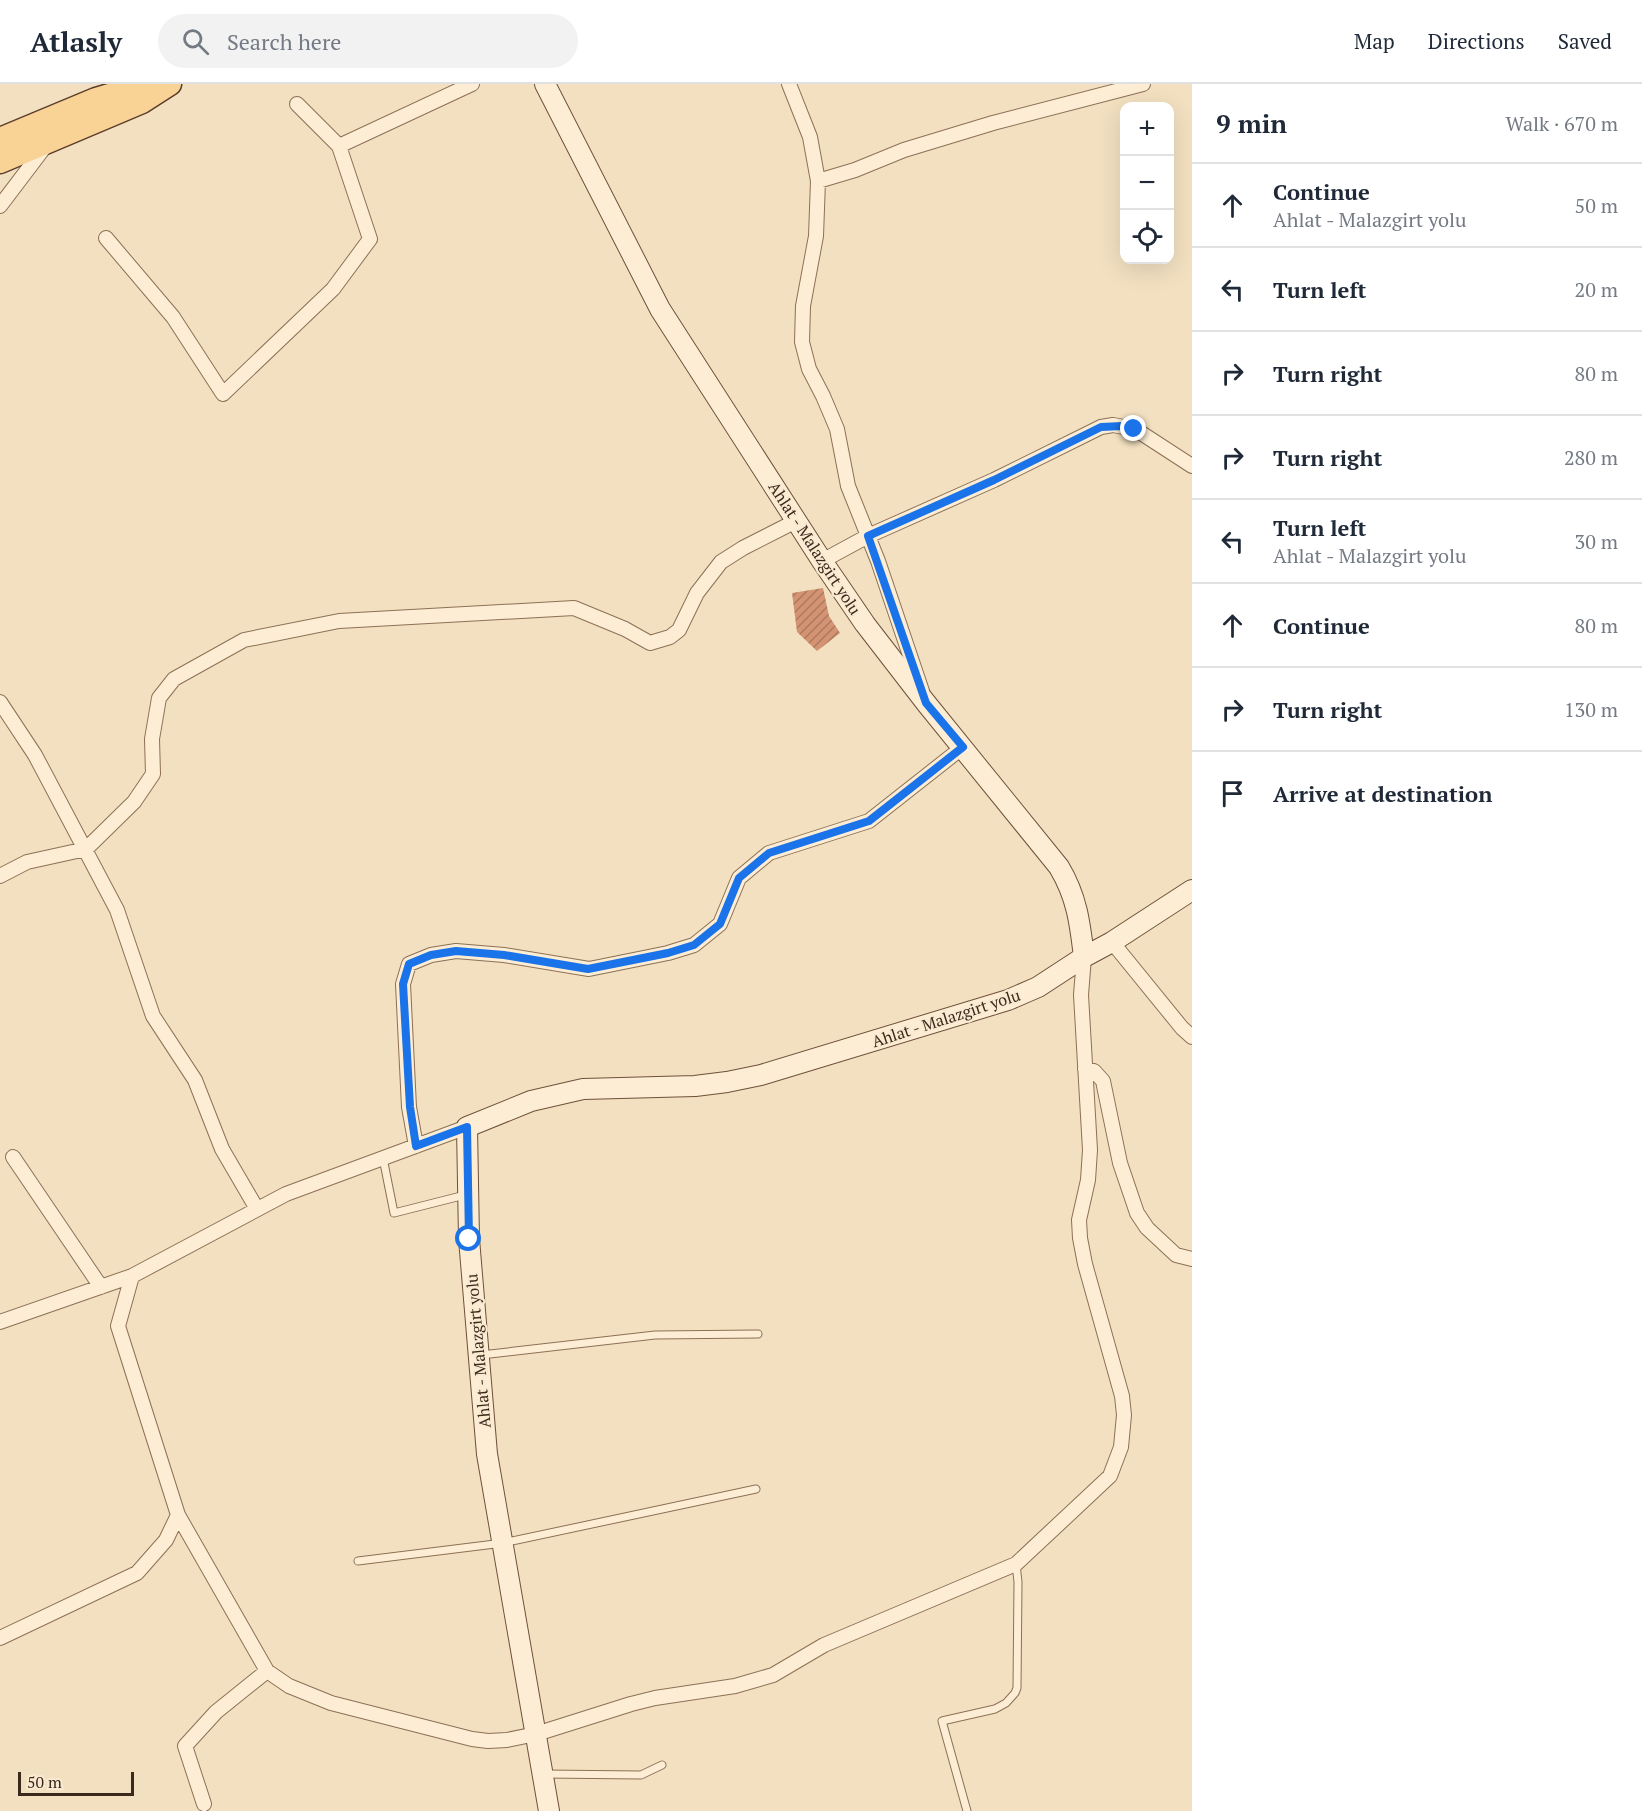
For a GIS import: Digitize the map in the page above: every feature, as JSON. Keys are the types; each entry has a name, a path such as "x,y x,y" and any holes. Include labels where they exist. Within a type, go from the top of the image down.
{"main road":[{"path":"0,139 96,99 146,84"},
{"path":"0,162 142,102 170,84"},
{"name":"Ahlat - Malazgirt yolu","path":"545,84 660,309 822,561 865,624 1059,867 1069,883 1077,905 1084,957 1038,987 1008,1000 761,1075 695,1086 583,1089 531,1101 467,1127 466,1194 487,1454 549,1811"},
{"path":"1084,957 1112,942 1192,890"}],"street":[{"path":"339,146 472,84"},
{"path":"789,84 810,137 818,181 816,236 803,306 802,342 809,369 837,429 848,486 868,536 926,703"},
{"path":"818,181 855,170 904,150 970,130 1143,84"},
{"path":"106,238 173,317 223,394 333,289 370,239 339,146 297,104"},
{"path":"0,206 50,141 54,117"},
{"path":"822,561 868,536 994,480 1101,427 1122,426 1134,429 1192,466"},
{"path":"0,876 27,862 86,849 134,802 153,774 152,739 159,698 174,679 244,640 339,621 574,608 650,642 670,637 679,630 697,592 721,562 796,521"},
{"path":"0,702 35,755 117,910 153,1016 195,1080 222,1149 257,1209"},
{"path":"416,1146 410,1107 403,984 409,964 431,955 456,951 504,955 588,969 668,953 694,945 720,924 739,878 769,853 869,821 963,747"},
{"path":"1112,942 1182,1028 1192,1037"},
{"path":"132,1276 118,1326 178,1515 267,1671 289,1686 331,1703 472,1739 488,1741 536,1734 655,1698 755,1681 782,1670 833,1641 1016,1564 1110,1476 1121,1448 1124,1430 1122,1396 1085,1264 1079,1220 1088,1180 1090,1150 1081,995 1084,957"},
{"path":"1085,1069 1094,1071 1103,1081 1120,1163 1137,1213 1147,1228 1176,1255 1192,1259"},
{"path":"0,1322 132,1276 286,1194 467,1127"},
{"path":"12,1157 101,1287"},
{"path":"0,1638 137,1573 166,1540 178,1515"},
{"path":"204,1804 185,1746 216,1712 267,1671"}],"lane":[{"path":"383,1158 394,1213 466,1194"},
{"path":"479,1356 655,1335 758,1334"},
{"path":"358,1562 503,1543 756,1488"},
{"path":"967,1811 942,1721 995,1709 1011,1698 1017,1688 1018,1582 1016,1564"},
{"path":"544,1774 641,1775 662,1765"}],"building":[{"path":"823,588 829,616 840,633 817,651 797,632 792,593"}],"route":[{"path":"469,1239 466,1194 467,1127 416,1146 410,1107 403,984 409,964 431,955 456,951 504,955 588,969 668,953 694,945 720,924 739,878 769,853 869,821 963,747 926,703 868,536 994,480 1101,427 1113,425 1134,429"}]}
